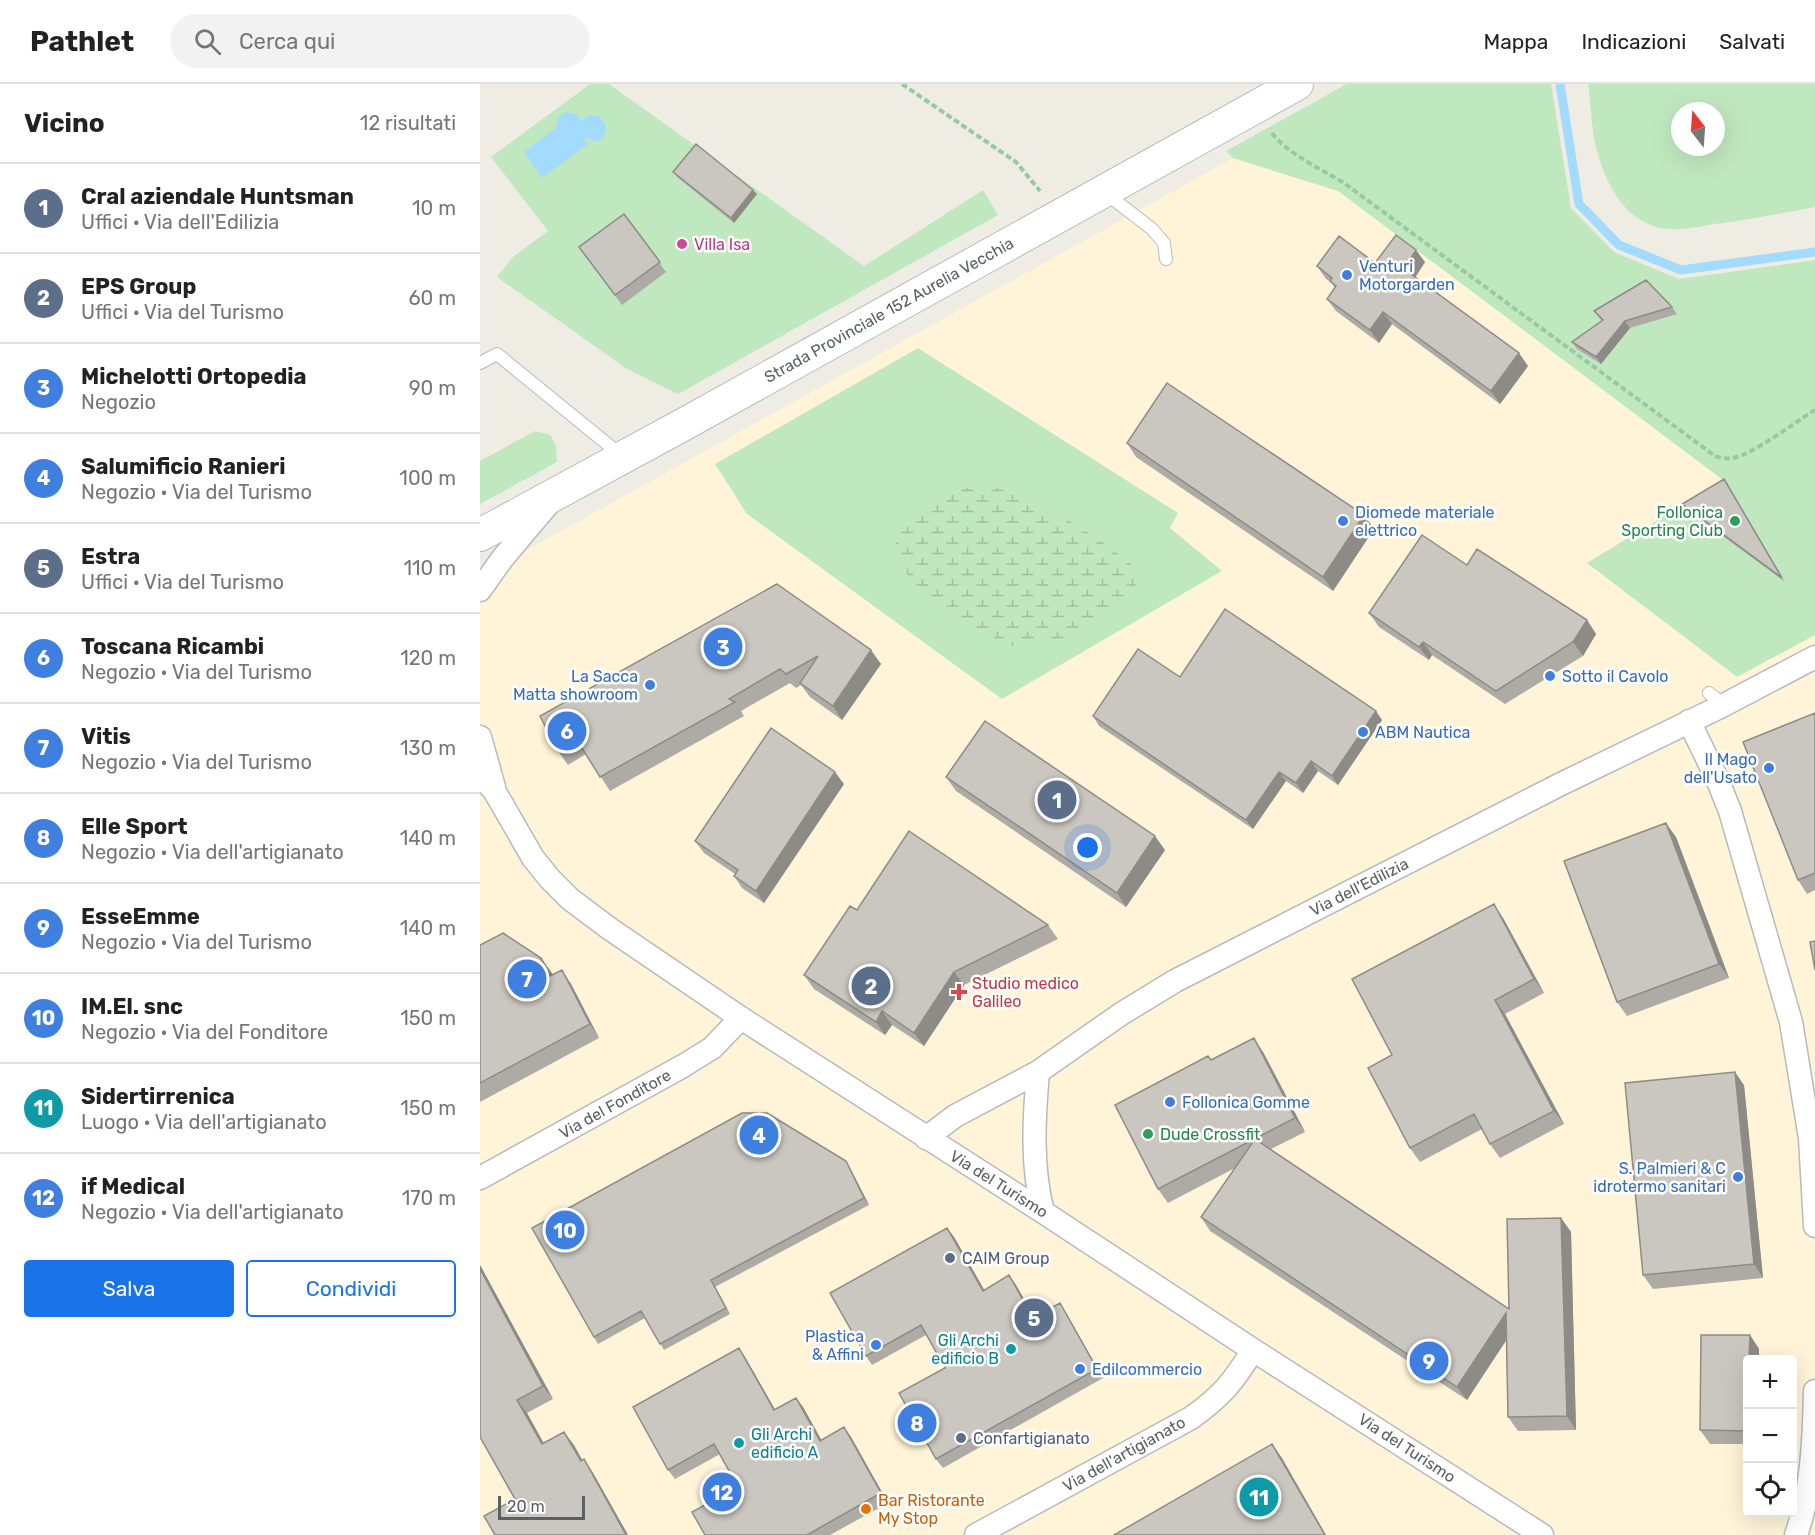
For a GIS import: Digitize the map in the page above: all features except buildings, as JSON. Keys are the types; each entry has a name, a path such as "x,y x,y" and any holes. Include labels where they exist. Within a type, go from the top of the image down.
{"main road":[{"name":"Strada Provinciale 152 Aurelia Vecchia","path":"480,535 1297,84"}],"street":[{"path":"480,590 502,559 558,492"},
{"name":"Via dell'Edilizia","path":"926,1138 956,1116 1038,1072 1121,1014 1175,981 1561,783 1689,721 1716,699 1815,657"},
{"path":"1689,721 1730,811 1791,1022 1810,1138 1815,1226"},
{"name":"Via del Turismo","path":"480,737 495,792"},
{"name":"Via del Turismo","path":"480,774 495,792 533,858 570,899 610,929 741,1018 1542,1535"},
{"name":"Via del Fonditore","path":"480,1178 683,1066 712,1048 741,1018"},
{"path":"1038,1072 1035,1161 1037,1188 1043,1212"},
{"name":"Via dell'artigianato","path":"976,1535 1191,1418 1216,1400 1234,1381 1253,1350"},
{"path":"1796,1535 1806,1498 1814,1425 1815,1391"}],"lane":[{"path":"1103,190 1152,229 1164,243 1166,259"},
{"path":"480,363 497,354 623,457"}],"path":[{"path":"902,84 1016,162 1058,215"},
{"path":"1254,108 1276,138 1297,154 1344,183 1714,456 1722,459 1734,458 1747,453 1815,410"}],"shaded area":[{"path":"1233,158 1338,191 1723,480 1815,426 1815,1535 480,1535 480,576"}],"green space":[{"name":"Villa Isa","path":"590,84 609,84 864,266 983,190 998,215 678,394 627,369 497,277 513,257 548,231 491,157"},
{"path":"1347,84 1551,84 1571,208 1614,252 1679,279 1815,260 1815,635 1737,677 1587,563 1723,480 1338,191 1233,158 1226,151"},
{"path":"1588,84 1815,84 1815,207 1684,229 1653,226 1641,220 1621,203 1598,156"},
{"path":"918,348 1178,513 1170,528 1222,571 1002,699 747,514 715,464"},
{"path":"535,431 550,435 556,445 557,462 480,504 480,461"},
{"path":"988,484 1028,500 1067,520 1121,556 1138,570 1135,587 1129,596 1061,640 1010,646 953,616 916,585 894,558 898,526 950,491"}],"water":[{"path":"565,112 576,114 581,121 589,115 599,116 606,125 604,136 597,142 583,137 588,144 542,178 524,152 556,128 558,118"}],"waterway":[{"path":"1560,84 1579,204 1619,245 1681,270 1815,252"}],"place":[{"name":"Villa Isa","path":"682,244"},
{"name":"Venturi Motorgarden","path":"1347,275"},
{"name":"Diomede materiale elettrico","path":"1343,521"},
{"name":"Follonica Sporting Club","path":"1735,521"},
{"name":"Michelotti Ortopedia","path":"723,647"},
{"name":"Sotto il Cavolo","path":"1550,676"},
{"name":"La Sacca Matta showroom","path":"650,685"},
{"name":"Toscana Ricambi","path":"567,731"},
{"name":"ABM Nautica","path":"1363,732"},
{"name":"Il Mago dell'Usato","path":"1769,768"},
{"name":"Cral aziendale Huntsman","path":"1057,800"},
{"name":"Vitis","path":"527,979"},
{"name":"EPS Group","path":"871,986"},
{"name":"Studio medico Galileo","path":"959,992"},
{"name":"Follonica Gomme","path":"1170,1102"},
{"name":"Dude Crossfit","path":"1148,1134"},
{"name":"Salumificio Ranieri","path":"759,1135"},
{"name":"S. Palmieri & C idrotermo sanitari","path":"1738,1177"},
{"name":"IM.El. snc","path":"565,1230"},
{"name":"CAIM Group","path":"950,1258"},
{"name":"Estra","path":"1034,1318"},
{"name":"Plastica & Affini","path":"876,1345"},
{"name":"Gli Archi edificio B","path":"1011,1349"},
{"name":"EsseEmme","path":"1429,1361"},
{"name":"Edilcommercio","path":"1080,1369"},
{"name":"Elle Sport","path":"917,1423"},
{"name":"Confartigianato","path":"961,1438"},
{"name":"Gli Archi edificio A","path":"739,1443"},
{"name":"if Medical","path":"722,1492"},
{"name":"Sidertirrenica","path":"1259,1497"},
{"name":"Bar Ristorante My Stop","path":"866,1509"}]}
